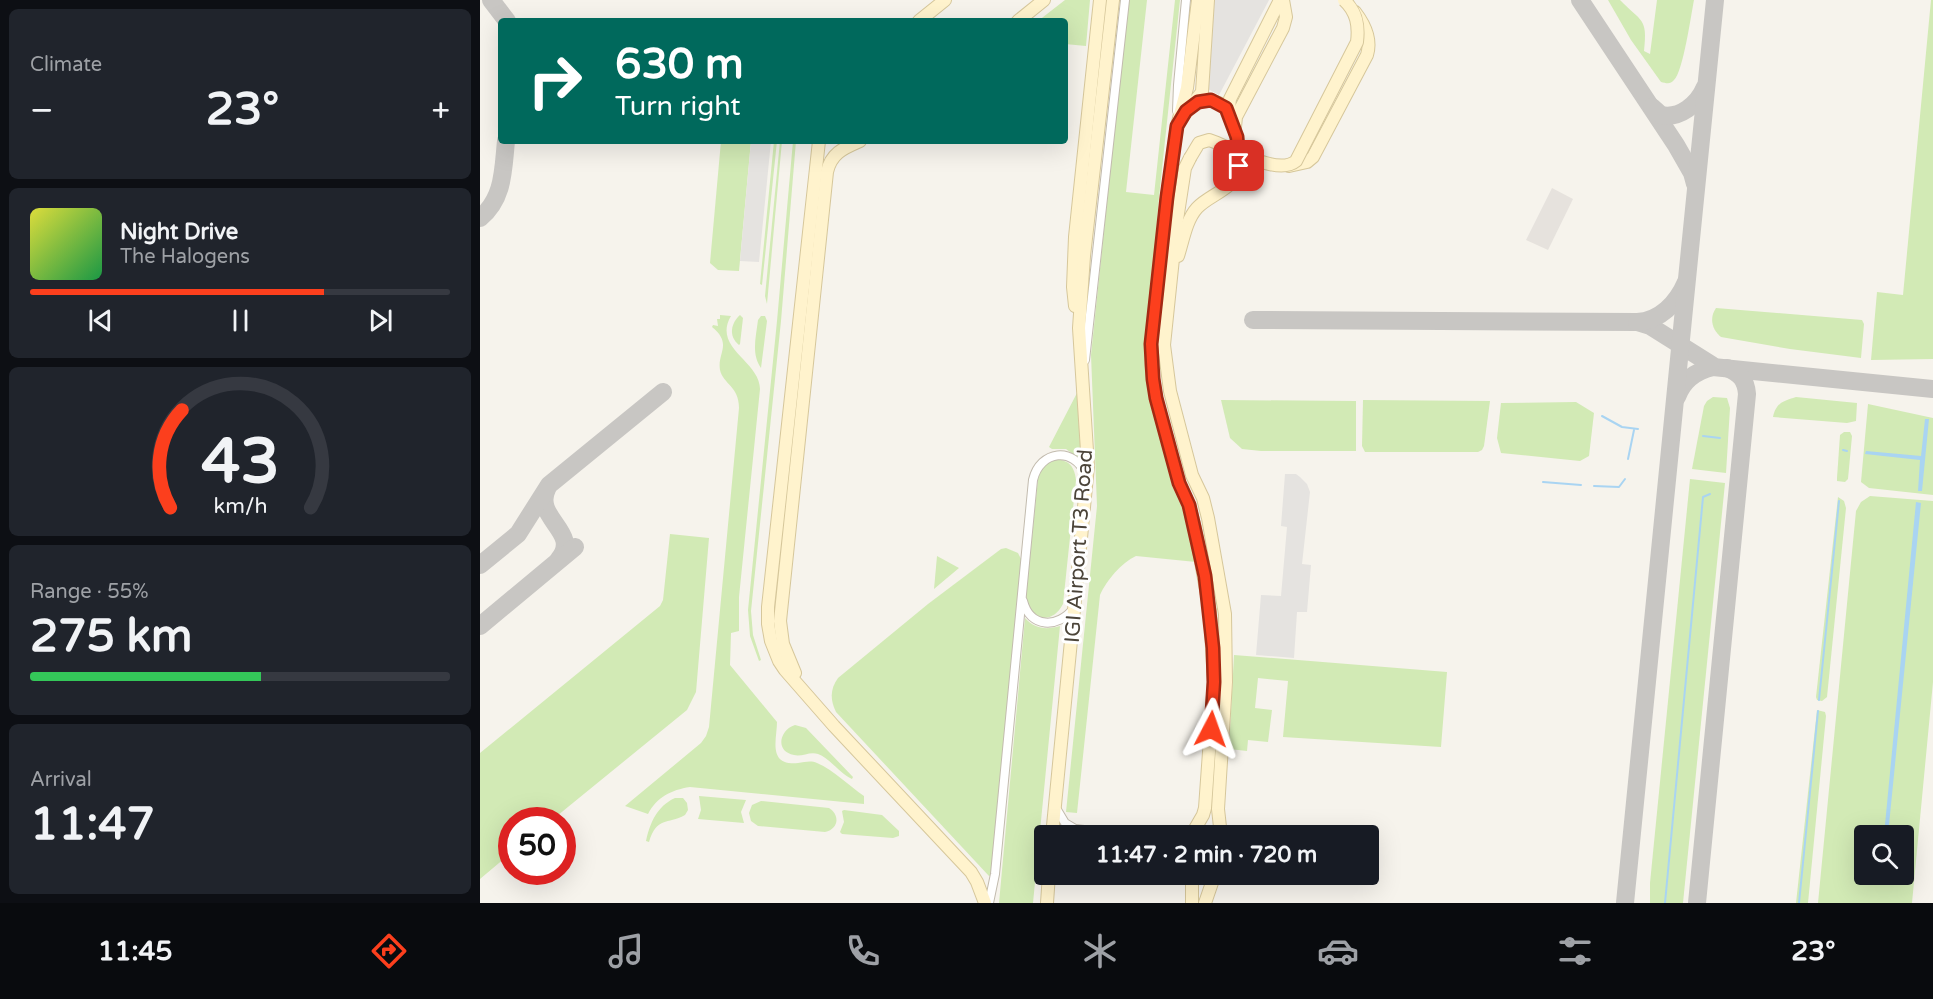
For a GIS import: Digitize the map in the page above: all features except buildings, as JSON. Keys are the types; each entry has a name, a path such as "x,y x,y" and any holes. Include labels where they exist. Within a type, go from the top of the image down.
{"main road":[{"path":"923,18 945,0"},
{"path":"1022,18 1044,0"},
{"path":"1078,328 1073,286 1074,247 1100,0"},
{"name":"IGI Airport T3 Road","path":"1053,825 1087,485 1087,440 1078,328 1113,0"},
{"path":"1196,825 1205,808 1214,682 1210,612 1195,528 1189,505 1179,483 1156,398 1151,344 1167,197 1177,126 1187,88 1198,0"},
{"path":"1177,126 1186,111 1200,96 1203,87 1208,0"},
{"path":"1170,278 1194,211 1203,202 1228,186 1238,174 1240,159 1229,113 1232,92 1282,0"},
{"path":"1235,132 1236,117 1283,28 1286,17 1282,0"},
{"path":"1219,825 1226,682 1225,614 1208,518 1203,498 1192,475 1167,376 1164,345 1170,278 1185,168 1199,143 1209,140 1246,156 1279,165 1289,166 1296,161 1354,49 1358,24 1348,4"},
{"path":"1194,104 1211,100 1223,105 1229,113"},
{"path":"819,144 768,607 769,634 778,661 971,872 987,903"},
{"path":"805,693 787,656 780,621 827,172 836,154 854,144"},
{"path":"1195,528 1197,520 1208,518"},
{"path":"1047,903 1048,885"},
{"path":"1192,885 1192,903"},
{"path":"1205,903 1211,885"}],"street":[{"path":"1083,371 1090,328 1125,0"},
{"path":"1177,126 1178,85 1186,0"},
{"path":"987,903 995,874 1035,472 1046,459 1054,456 1070,457 1083,468 1087,485"},
{"path":"1022,594 1027,612 1042,622 1052,623 1068,615 1074,608 1076,598"},
{"path":"1055,804 1068,825"}],"shaded area":[{"path":"1213,0 1269,0 1219,95 1208,89"},
{"path":"751,144 771,144 759,262 740,261"},
{"path":"1552,188 1573,199 1548,250 1526,240"},
{"path":"1285,474 1296,474 1307,484 1310,492 1302,564 1311,565 1307,612 1297,612 1294,658 1256,655 1261,595 1281,596 1287,527 1281,526"}],"green space":[{"path":"1065,0 1090,0 1086,46 1068,44 1068,18 1042,18"},
{"path":"1128,0 1147,0 1126,192 1154,195 1175,0 1180,0 1159,197 1145,367 1147,384 1172,485 1186,516 1196,562 1136,556 1115,572 1100,595 1077,813 1066,812 1097,506 1091,355"},
{"path":"1608,0 1620,0 1638,17 1644,26 1644,51 1650,54 1657,0 1694,0 1683,55 1677,75 1672,82 1661,82 1631,40"},
{"path":"1931,0 1933,0 1933,359 1871,360 1877,292 1903,295"},
{"path":"721,144 751,144 739,271 718,270 710,263"},
{"path":"774,144 777,144 762,285 760,284"},
{"path":"780,144 782,144 767,304 765,296"},
{"path":"793,144 796,144 781,321 751,611 753,635 761,660 759,661 750,636 748,610"},
{"path":"1716,308 1862,320 1864,324 1861,358 1721,337 1712,324"},
{"path":"720,315 731,316 727,327 728,337 732,346 753,370 760,389 739,597 739,631 731,633 730,665 777,722 775,743 778,756 788,763 812,762 823,766 864,796 864,804 690,787 665,795 648,814 625,806 701,743 709,727 739,408 734,390 724,379 720,370 722,338 712,327 713,325 718,326 717,319 720,319"},
{"path":"740,315 743,318 739,345 733,338 732,330"},
{"path":"761,316 765,316 767,321 761,368 756,357 755,345 758,320"},
{"path":"1077,393 1081,460 1066,449 1049,447"},
{"path":"1713,397 1727,398 1730,408 1726,473 1692,469 1704,406"},
{"path":"1796,397 1857,403 1856,421 1847,423 1773,417 1781,403"},
{"path":"1221,400 1356,401 1356,451 1242,449 1230,438"},
{"path":"1363,400 1490,401 1484,446 1478,452 1365,452 1362,446"},
{"path":"1576,402 1594,413 1589,456 1580,461 1501,453 1497,438 1501,403"},
{"path":"1868,404 1933,418 1933,495 1869,488 1861,482"},
{"path":"1850,432 1852,436 1848,479 1845,482 1837,481 1840,435"},
{"path":"1051,459 1065,461 1069,464 1074,470 1076,480 1063,604 1058,611 1047,618 1031,610 1026,595 1039,471"},
{"path":"1690,479 1725,483 1683,903 1650,903 1650,883"},
{"path":"1870,496 1933,501 1933,682 1914,882 1914,825 1854,825 1854,885 1914,885 1912,903 1818,903 1856,511 1861,502"},
{"path":"1838,497 1844,501 1846,508 1827,697 1822,701 1817,700 1816,697"},
{"path":"670,534 709,538 696,692 687,710 568,807 498,807 498,864 480,879 480,753 660,606 663,600"},
{"path":"1006,548 1018,553 1022,561 991,875 989,876 836,712 832,695 833,686 838,678 928,604 1001,549"},
{"path":"937,556 959,568 934,589"},
{"path":"1025,618 1041,628 1060,626 1041,825 1034,825 1033,903 999,903"},
{"path":"1234,655 1447,672 1441,747 1283,737 1288,681 1258,678 1255,708 1272,710 1268,742 1248,740 1247,751 1229,749"},
{"path":"1817,710 1825,712 1826,716 1808,903 1796,903"},
{"path":"795,725 806,728 853,777 852,779 818,754 797,755 784,750 781,741 785,731"},
{"path":"699,796 746,800 741,812 744,823 698,819 701,810"},
{"path":"675,798 683,798 687,803 688,810 685,815 663,822 655,828 649,842 646,841 659,810"},
{"path":"761,801 829,808 835,814 836,822 833,828 825,832 758,826 751,821 749,813 752,805"},
{"path":"842,811 882,815 899,831 899,836 893,838 842,834 840,832 844,822"}],"water":[{"path":"1925,419 1929,419 1922,491 1918,491 1920,460 1865,454 1866,451 1921,456"},
{"path":"1916,502 1921,503 1889,825 1885,825"}],"waterway":[{"path":"1602,416 1622,427 1638,429"},
{"path":"1628,459 1634,430"},
{"path":"1703,436 1720,438"},
{"path":"1843,450 1847,451"},
{"path":"1594,486 1619,487 1625,479"},
{"path":"1543,482 1581,485"},
{"path":"1665,903 1703,497 1710,494"},
{"path":"1819,700 1839,501"},
{"path":"1799,903 1818,711"}],"taxiway":[{"path":"491,0 505,18"},
{"path":"1580,0 1676,145 1692,173 1695,184"},
{"path":"1625,903 1715,0"},
{"path":"1652,107 1661,115 1675,115 1688,109 1705,87"},
{"path":"480,218 494,202 498,192 503,173 506,144"},
{"path":"1637,322 1653,318 1667,310 1678,297 1686,282"},
{"path":"1253,320 1637,322 1650,326 1712,365"},
{"path":"1677,397 1691,377 1713,367 1933,389"},
{"path":"1697,903 1747,394 1741,378 1727,368"},
{"path":"480,565 518,534 549,485 663,392"},
{"path":"547,489 544,499 546,508 564,541 564,549 559,559"},
{"path":"480,626 575,547"}],"route":[{"path":"1211,729 1214,682 1213,648 1205,576 1189,505 1179,483 1156,398 1151,344 1177,126 1182,116 1194,104 1211,100 1226,108 1237,137 1239,166"}]}
